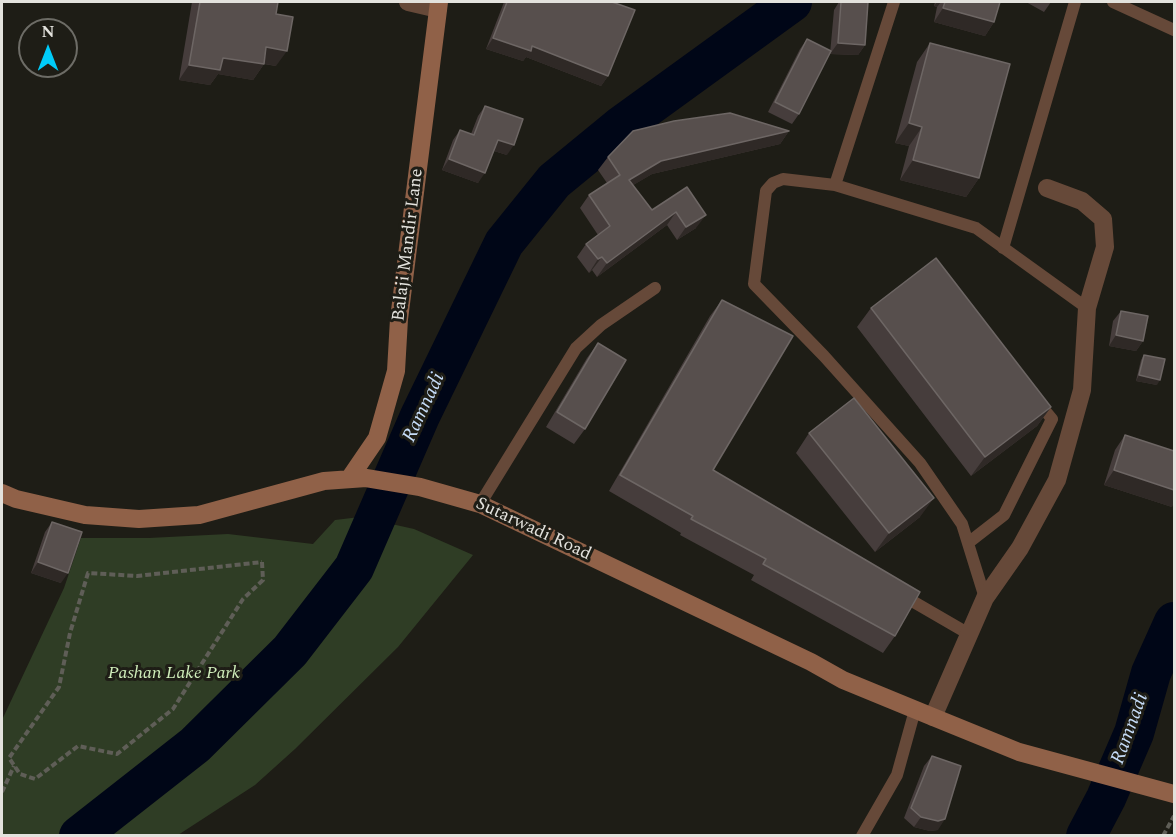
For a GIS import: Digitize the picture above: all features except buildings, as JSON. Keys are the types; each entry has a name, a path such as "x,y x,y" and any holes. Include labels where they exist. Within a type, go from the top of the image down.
{"street":[{"path":"408,2 438,5"},
{"name":"Balaji Mandir Lane","path":"358,478 377,438 396,371 399,319 438,5"},
{"path":"933,717 985,598 1020,548 1057,480 1082,390 1087,308 1105,247 1103,219 1082,201 1047,188"},
{"name":"Sutarwadi Road","path":"2,493 16,500 85,515 139,519 199,515 324,481 358,478 420,487 480,504 811,662 843,680 915,710 1019,752 1169,793"}],"lane":[{"path":"836,185 894,2"},
{"path":"1003,248 1075,2"},
{"path":"1113,2 1174,30"},
{"path":"985,598 962,524 920,463 824,356 754,285 766,191 773,183 783,179 836,185 976,228 1087,308"},
{"path":"480,504 576,348 601,325 655,288"},
{"path":"968,543 1004,515 1052,419 1030,393"},
{"path":"888,587 969,634"},
{"path":"862,836 897,775 915,710"}],"path":[{"path":"262,562 263,580 243,599 173,709 164,717 117,754 78,746 35,780 20,774 14,766 9,758 59,687 70,633 88,573 137,576 262,562"},
{"path":"2,792 14,766"},
{"path":"1163,836 1174,816"}],"green space":[{"name":"Pashan Lake Park","path":"360,517 414,529 473,555 398,647 295,749 255,785 178,835 2,835 2,720 64,588 81,538 149,538 228,534 313,544 335,520"}],"waterway":[{"name":"Ramnadi","path":"79,836 195,745 290,651 354,568 420,416 504,243 554,181 621,126 792,2"},
{"name":"Ramnadi","path":"1086,836 1106,798 1134,733 1151,673 1174,622"}]}
